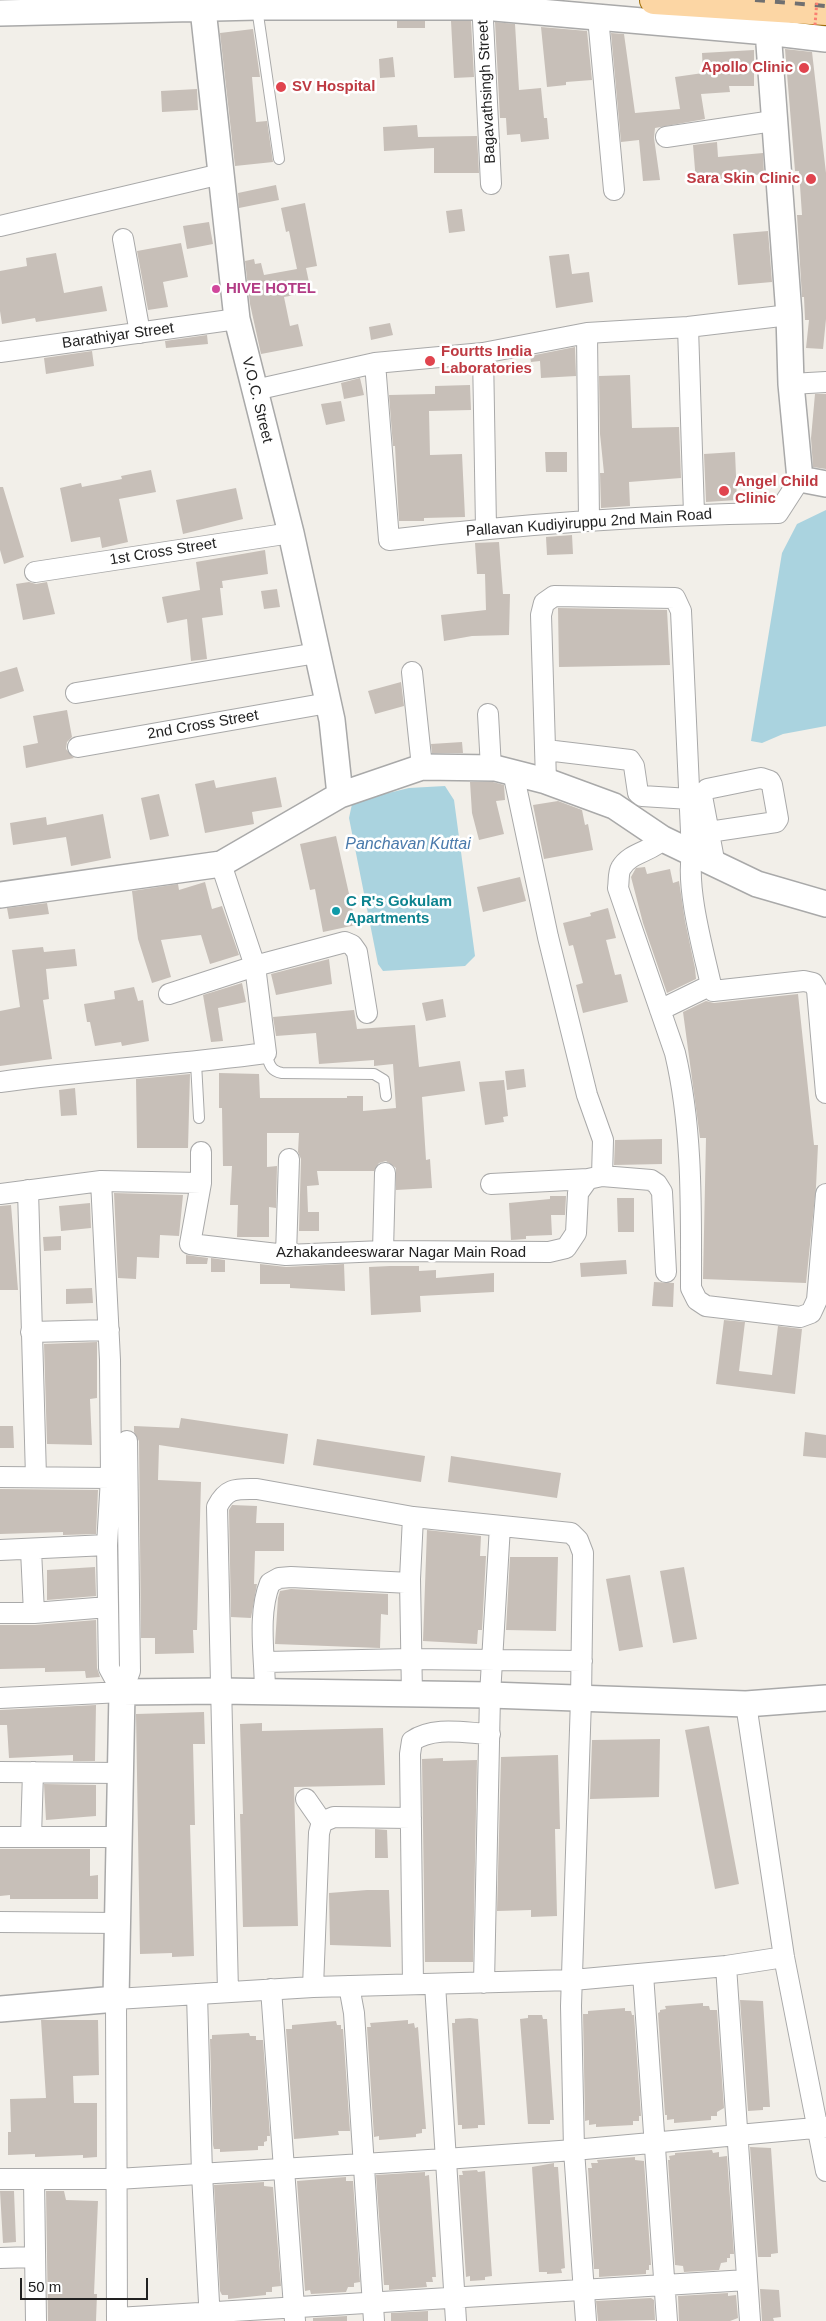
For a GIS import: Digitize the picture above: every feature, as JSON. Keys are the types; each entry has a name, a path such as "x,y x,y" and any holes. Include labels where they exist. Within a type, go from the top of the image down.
{"main road":[{"path":"654,0 767,20 822,25"}],"street":[{"path":"0,13 202,4 257,7 483,4 598,17 767,20 788,315 791,384 800,480 826,484"},
{"name":"V.O.C. Street","path":"202,4 237,319 291,533 317,652 328,703 340,795"},
{"name":"Bagavathsingh Street","path":"483,4 491,184"},
{"path":"598,17 614,190"},
{"path":"666,136 773,121"},
{"path":"0,226 221,174"},
{"path":"122,239 140,333"},
{"path":"255,390 375,363 483,353 587,333 688,327 788,315"},
{"name":"Barathiyar Street","path":"0,352 237,319"},
{"path":"688,327 694,514"},
{"path":"587,333 589,521"},
{"path":"483,353 486,528"},
{"name":"Pallavan Kudiyiruppu 2nd Main Road","path":"375,363 390,540 486,528 694,514 778,513 800,480"},
{"path":"791,384 826,382"},
{"name":"1st Cross Street","path":"35,572 291,533"},
{"path":"546,781 541,615 544,603 554,596 675,598 681,611 692,854 690,866 699,929 711,985 714,991 804,981 813,984 817,990 826,1093"},
{"path":"76,693 317,652"},
{"path":"412,672 422,767"},
{"name":"2nd Cross Street","path":"78,747 328,703"},
{"name":"Azhakandeeswarar Nagar Main Road","path":"201,1183 190,1244 286,1255 384,1252 549,1252 566,1248 576,1233 578,1193 595,1178 603,1140 587,1095 488,714"},
{"path":"546,750 630,760 634,766 638,793 642,796 690,799"},
{"path":"0,895 221,864 340,795 422,767 502,770 546,781 614,806 664,839 757,884 826,904"},
{"path":"709,832 715,865"},
{"path":"664,839 657,846 633,856 621,868 618,888 681,1077 691,1187 691,1288 697,1300 706,1306 800,1317 811,1313 817,1300 826,1194"},
{"path":"0,1082 59,1074 196,1062 266,1053 255,966 221,864"},
{"path":"169,994 255,966 345,942 352,945 357,952 366,1013"},
{"path":"660,1010 711,985"},
{"path":"0,1194 101,1182 201,1183 201,1152"},
{"path":"286,1255 289,1159"},
{"path":"384,1252 385,1173"},
{"path":"491,1184 595,1178 651,1180 657,1184 662,1192 666,1272"},
{"path":"101,1182 109,1330 111,1478 108,1545 109,1668 122,1692"},
{"path":"28,1190 36,1478"},
{"path":"31,1332 109,1330"},
{"path":"127,1441 130,1671 122,1692 120,1772 116,1999 117,2319 374,2312 454,2298 747,2280"},
{"path":"0,1477 111,1478"},
{"path":"228,1992 217,1507 223,1495 236,1489 257,1490 413,1517 571,1533 578,1540 584,1553 571,2006 574,2150 586,2321"},
{"path":"412,1695 410,1583 413,1517"},
{"path":"484,1982 490,1695 500,1526"},
{"path":"0,1550 108,1545"},
{"path":"31,1550 34,1613"},
{"path":"265,1692 264,1614 266,1594 270,1583 279,1578 290,1577 410,1583"},
{"path":"0,1613 34,1613 108,1607"},
{"path":"265,1662 411,1659 582,1661"},
{"path":"0,1698 122,1692 220,1691 490,1695 746,1704 826,1698"},
{"path":"746,1704 784,1957 822,2127 826,2171"},
{"path":"413,1984 410,1754 412,1741 421,1735 443,1732 490,1734"},
{"path":"0,1772 120,1772"},
{"path":"32,1837 33,1772"},
{"path":"306,1799 322,1822"},
{"path":"322,1822 334,1817 411,1818"},
{"path":"313,1987 319,1833 322,1822"},
{"path":"0,1837 119,1838"},
{"path":"0,1922 118,1923"},
{"path":"0,2009 116,1999 313,1987 573,1980 726,1966 784,1957"},
{"path":"726,1966 750,2321"},
{"path":"643,1974 667,2321"},
{"path":"435,1984 456,2321"},
{"path":"349,1986 354,2013 374,2312"},
{"path":"270,1990 285,2169 294,2314"},
{"path":"197,1994 202,2174 210,2316"},
{"path":"0,2179 117,2179 445,2159 574,2150 822,2127"},
{"path":"34,2178 36,2321"},
{"path":"0,2258 34,2257"}],"lane":[{"path":"257,7 279,159"},
{"path":"266,1053 270,1065 275,1072 282,1074 374,1074 380,1076 384,1080 386,1096"},
{"path":"196,1062 199,1118"}],"path":[{"path":"817,0 822,25"}],"water":[{"path":"826,510 826,726 783,734 762,743 751,741 782,553 797,524"},
{"name":"Panchavan Kuttai","path":"445,786 454,800 475,956 465,966 383,971 378,964 349,818 352,804 409,788"}],"building":[{"path":"397,21 425,21 425,28 397,28"},
{"path":"451,21 471,21 474,77 454,78"},
{"path":"495,22 515,24 519,90 541,88 544,118 547,118 549,139 521,142 520,134 507,135 506,118 500,118"},
{"path":"541,27 587,31 592,80 566,82 566,85 547,87"},
{"path":"253,29 260,77 252,77 256,122 267,121 273,162 235,166 220,33"},
{"path":"611,33 624,34 635,113 680,109 675,77 703,73 702,53 754,50 754,86 729,86 730,92 701,94 705,119 655,128 654,138 660,180 643,181 639,140 621,142"},
{"path":"785,49 812,52 826,173 826,319 823,349 806,348 809,320 805,320 804,297 802,297 797,215 802,215 799,171 795,171"},
{"path":"393,57 395,77 380,78 379,59"},
{"path":"197,89 198,110 162,112 161,91"},
{"path":"417,125 418,137 477,136 479,173 434,173 434,148 384,151 383,127"},
{"path":"717,142 718,157 763,153 764,174 696,182 693,145"},
{"path":"276,185 279,200 239,208 238,193"},
{"path":"305,203 317,266 306,268 311,292 284,297 290,326 298,324 303,346 261,354 250,304 245,261 254,259 255,264 261,263 264,275 297,269 289,231 286,232 281,208"},
{"path":"462,209 465,231 449,233 446,211"},
{"path":"209,222 213,244 187,249 183,226"},
{"path":"768,231 772,282 738,285 733,234"},
{"path":"181,243 188,277 163,282 168,307 148,310 137,251"},
{"path":"56,253 64,293 102,286 107,311 36,322 35,318 2,324 0,311 0,271 27,266 26,258"},
{"path":"569,254 572,274 589,272 593,302 556,308 549,256"},
{"path":"390,323 393,335 371,340 369,327"},
{"path":"207,335 208,344 166,348 165,341"},
{"path":"575,347 576,376 541,378 540,361 531,362 530,356"},
{"path":"92,351 94,366 46,374 44,358"},
{"path":"630,375 632,428 679,427 681,478 629,482 630,506 601,508 600,473 604,473 600,434 599,376"},
{"path":"360,378 364,395 344,399 341,383"},
{"path":"470,385 471,410 429,411 430,455 462,454 465,517 424,518 424,521 399,521 395,446 393,446 389,395 435,394 435,386"},
{"path":"815,394 826,394 826,469 813,467 811,438"},
{"path":"341,401 345,421 326,425 321,404"},
{"path":"545,452 567,452 567,472 546,472"},
{"path":"735,452 737,500 706,502 704,454"},
{"path":"151,470 156,492 119,499 128,542 102,548 100,537 71,542 60,488 81,483 82,487 122,479 121,476"},
{"path":"0,487 3,487 24,557 4,564 0,550"},
{"path":"236,488 243,519 183,534 176,500"},
{"path":"572,535 573,554 547,555 546,537"},
{"path":"499,542 503,594 510,594 509,635 472,636 444,641 441,615 486,610 485,574 477,574 475,543"},
{"path":"265,550 268,574 222,581 223,588 220,588 223,615 202,618 207,659 191,661 187,619 167,623 162,597 200,590 196,562"},
{"path":"29,582 36,584 47,582 55,614 23,620 16,584"},
{"path":"277,589 280,607 264,609 261,591"},
{"path":"558,608 667,610 670,665 559,667"},
{"path":"17,667 24,691 0,699 0,672"},
{"path":"401,682 404,706 375,714 368,691"},
{"path":"67,710 72,737 67,742 66,749 74,758 26,768 23,746 38,743 33,716"},
{"path":"462,742 463,753 432,753 431,744"},
{"path":"276,777 282,807 252,812 254,824 205,833 195,784 214,780 216,788"},
{"path":"470,782 493,782 504,785 505,800 496,801 504,834 479,840 472,813"},
{"path":"159,794 169,836 150,840 141,798"},
{"path":"558,801 582,810 585,825 588,824 593,850 544,859 533,805"},
{"path":"103,814 111,858 71,866 66,837 13,845 10,823 46,817 47,825"},
{"path":"336,836 356,925 323,932 315,889 310,890 300,844"},
{"path":"645,867 647,874 670,869 673,883 679,881 695,968 696,979 667,993 643,923 631,877 636,868"},
{"path":"520,877 526,901 483,912 477,887"},
{"path":"205,882 212,909 222,906 239,955 210,964 201,935 161,940 171,977 152,983 138,939 132,891 178,884 179,890"},
{"path":"47,903 49,914 9,919 7,908"},
{"path":"608,908 616,938 606,940 615,975 621,974 628,1002 583,1013 576,985 583,983 573,945 569,946 563,923 591,916 590,913"},
{"path":"43,947 44,952 75,949 77,966 46,969 49,999 43,1000 52,1059 0,1066 0,1011 20,1007 12,950"},
{"path":"329,959 332,984 276,995 271,974"},
{"path":"242,983 246,1002 218,1008 223,1041 211,1042 203,995"},
{"path":"134,987 138,1001 143,1000 149,1041 122,1046 121,1042 95,1046 90,1022 87,1022 84,1004 115,999 114,991"},
{"path":"798,994 814,1145 818,1145 816,1187 806,1283 703,1279 706,1138 700,1138 683,1012 706,1001 714,1003"},
{"path":"443,999 446,1017 426,1021 422,1003"},
{"path":"354,1010 357,1029 415,1025 419,1067 460,1061 465,1091 422,1097 426,1160 430,1159 432,1188 396,1190 396,1168 386,1161 379,1163 374,1171 317,1171 319,1185 307,1186 308,1212 319,1212 319,1231 299,1231 301,1159 298,1152 299,1133 267,1133 267,1167 277,1166 276,1208 269,1207 269,1237 237,1237 238,1205 230,1205 232,1166 223,1166 222,1108 219,1108 219,1073 259,1074 260,1098 347,1098 347,1096 363,1096 363,1111 396,1108 393,1064 374,1066 374,1060 319,1064 316,1033 276,1036 273,1017"},
{"path":"524,1069 526,1087 507,1090 505,1071"},
{"path":"190,1074 188,1148 137,1148 136,1079"},
{"path":"504,1080 508,1116 503,1117 504,1122 485,1125 479,1082"},
{"path":"75,1088 77,1115 61,1116 59,1090"},
{"path":"662,1139 662,1164 614,1165 615,1140"},
{"path":"114,1193 183,1195 179,1236 160,1235 159,1258 137,1257 136,1279 118,1278"},
{"path":"550,1196 566,1196 565,1215 551,1215 552,1235 526,1236 526,1239 511,1240 509,1203 550,1199"},
{"path":"617,1198 634,1198 634,1232 618,1232"},
{"path":"90,1203 91,1228 61,1231 59,1206"},
{"path":"11,1205 18,1290 0,1290 0,1206"},
{"path":"61,1236 61,1250 44,1251 43,1237"},
{"path":"186,1255 208,1258 207,1264 186,1264"},
{"path":"211,1258 225,1260 225,1272 211,1272"},
{"path":"626,1260 627,1274 581,1277 580,1263"},
{"path":"260,1264 286,1267 344,1264 345,1291 290,1288 290,1284 260,1284"},
{"path":"419,1266 419,1271 436,1270 436,1278 494,1273 494,1292 420,1296 421,1312 371,1315 369,1267"},
{"path":"654,1282 674,1283 673,1307 652,1306"},
{"path":"92,1288 93,1303 66,1304 66,1289"},
{"path":"724,1320 745,1322 739,1371 772,1375 778,1326 802,1329 795,1394 716,1384"},
{"path":"97,1342 97,1398 90,1399 92,1445 47,1444 44,1344"},
{"path":"181,1418 288,1434 284,1464 159,1445 158,1480 201,1482 197,1630 193,1630 194,1653 155,1654 155,1638 141,1638 139,1441 134,1432 134,1426 179,1428"},
{"path":"0,1426 13,1426 14,1448 0,1448"},
{"path":"805,1432 826,1435 826,1458 803,1456"},
{"path":"317,1439 425,1456 421,1482 313,1465"},
{"path":"451,1456 561,1473 557,1498 448,1482"},
{"path":"0,1489 98,1490 96,1534 63,1535 63,1532 0,1534"},
{"path":"232,1505 257,1506 256,1523 284,1523 284,1551 255,1551 254,1584 257,1584 251,1618 231,1617 229,1510"},
{"path":"427,1530 481,1536 480,1556 486,1556 482,1630 478,1630 477,1644 423,1641"},
{"path":"510,1557 558,1557 556,1631 506,1630"},
{"path":"95,1567 96,1596 47,1600 47,1570"},
{"path":"684,1567 697,1639 673,1643 660,1571"},
{"path":"630,1575 643,1647 619,1651 606,1579"},
{"path":"291,1589 388,1594 388,1615 381,1614 380,1648 275,1644 280,1591"},
{"path":"96,1620 97,1668 100,1677 86,1678 85,1671 45,1672 45,1668 0,1669 0,1625 35,1625"},
{"path":"96,1705 95,1761 73,1761 73,1755 9,1758 7,1725 0,1725 0,1710"},
{"path":"204,1712 205,1744 193,1744 195,1825 190,1825 194,1956 172,1957 172,1953 140,1954 136,1714"},
{"path":"262,1723 262,1731 383,1728 385,1785 294,1787 298,1926 243,1927 240,1814 243,1814 240,1724"},
{"path":"709,1726 739,1884 715,1889 685,1730"},
{"path":"660,1739 659,1797 590,1799 592,1740"},
{"path":"558,1755 560,1829 555,1829 557,1916 531,1917 531,1910 497,1911 501,1757"},
{"path":"443,1758 443,1761 477,1760 473,1962 425,1962 422,1759"},
{"path":"44,1784 96,1785 96,1816 46,1820"},
{"path":"375,1829 387,1830 388,1858 375,1858"},
{"path":"0,1849 90,1849 90,1876 98,1875 98,1899 10,1899 10,1895 0,1896"},
{"path":"389,1890 391,1947 330,1945 329,1893"},
{"path":"740,2000 763,2001 770,2107 763,2107 763,2110 748,2111"},
{"path":"703,2003 703,2006 709,2006 710,2010 717,2010 724,2108 717,2112 717,2116 711,2116 711,2120 674,2123 674,2119 667,2120 667,2115 665,2115 658,2013 660,2010 666,2009 665,2006"},
{"path":"625,2008 625,2011 631,2011 632,2015 634,2015 641,2116 639,2116 639,2121 633,2121 633,2125 596,2127 596,2124 589,2125 589,2120 585,2121 583,2014 588,2014 588,2011"},
{"path":"528,2015 542,2015 543,2019 547,2019 554,2120 550,2120 550,2124 528,2124 520,2019 528,2018"},
{"path":"455,2019 478,2019 485,2125 478,2125 478,2128 462,2129 462,2125 458,2125 452,2023 455,2023"},
{"path":"41,2020 98,2020 99,2075 73,2076 74,2103 97,2103 97,2157 83,2158 83,2155 35,2157 35,2154 8,2155 8,2132 11,2132 10,2099 46,2098"},
{"path":"408,2020 408,2024 414,2023 415,2028 418,2027 426,2129 422,2129 422,2133 416,2134 416,2137 379,2140 379,2136 374,2137 367,2027 371,2027 370,2023"},
{"path":"336,2021 337,2025 341,2025 341,2029 343,2029 350,2131 338,2131 339,2135 294,2139 286,2029 292,2029 292,2025"},
{"path":"249,2033 250,2036 256,2036 256,2040 263,2040 270,2136 267,2136 264,2146 258,2146 258,2150 220,2152 220,2149 214,2149 213,2145 210,2039 212,2039 212,2035"},
{"path":"750,2147 771,2148 778,2253 771,2254 771,2257 758,2257"},
{"path":"712,2150 713,2153 719,2152 719,2157 727,2156 734,2254 730,2254 727,2262 721,2263 719,2270 684,2272 683,2266 675,2265 668,2160 670,2160 669,2156 675,2155 675,2153"},
{"path":"635,2157 635,2160 644,2161 651,2265 649,2265 649,2270 646,2270 646,2274 599,2277 599,2269 594,2269 588,2168 592,2168 591,2163 598,2163 597,2160"},
{"path":"554,2163 554,2167 558,2167 565,2268 561,2269 562,2273 547,2274 547,2272 539,2272 532,2167"},
{"path":"477,2170 478,2172 485,2171 492,2276 485,2277 485,2280 470,2281 470,2276 466,2277 459,2175 463,2175 462,2171"},
{"path":"425,2172 425,2176 429,2175 436,2277 432,2277 433,2282 426,2282 427,2287 389,2290 389,2285 384,2285 376,2175"},
{"path":"346,2177 346,2181 353,2181 360,2282 354,2283 354,2287 348,2287 346,2292 311,2294 310,2290 305,2291 297,2181"},
{"path":"264,2182 264,2186 273,2187 281,2286 272,2287 272,2292 266,2292 266,2295 228,2299 228,2295 222,2295 220,2291 214,2185"},
{"path":"0,2191 14,2191 16,2242 3,2243"},
{"path":"46,2191 64,2191 66,2200 98,2201 94,2294 97,2294 96,2321 48,2321"},
{"path":"760,2289 779,2290 781,2317 773,2318 774,2321 762,2321"},
{"path":"728,2293 728,2296 736,2295 738,2318 730,2321 679,2321 678,2296"},
{"path":"651,2298 654,2300 655,2320 598,2321 596,2301"},
{"path":"428,2311 428,2321 391,2321 391,2313"},
{"path":"347,2316 347,2321 313,2321 313,2318"}],"railway":[{"path":"755,0 826,6"}],"place":[{"name":"Apollo Clinic","path":"804,68"},
{"name":"SV Hospital","path":"281,87"},
{"name":"Sara Skin Clinic","path":"811,179"},
{"name":"HIVE HOTEL","path":"216,289"},
{"name":"Fourtts India Laboratories","path":"430,361"},
{"name":"Angel Child Clinic","path":"724,491"},
{"name":"C R's Gokulam Apartments","path":"336,911"}]}
